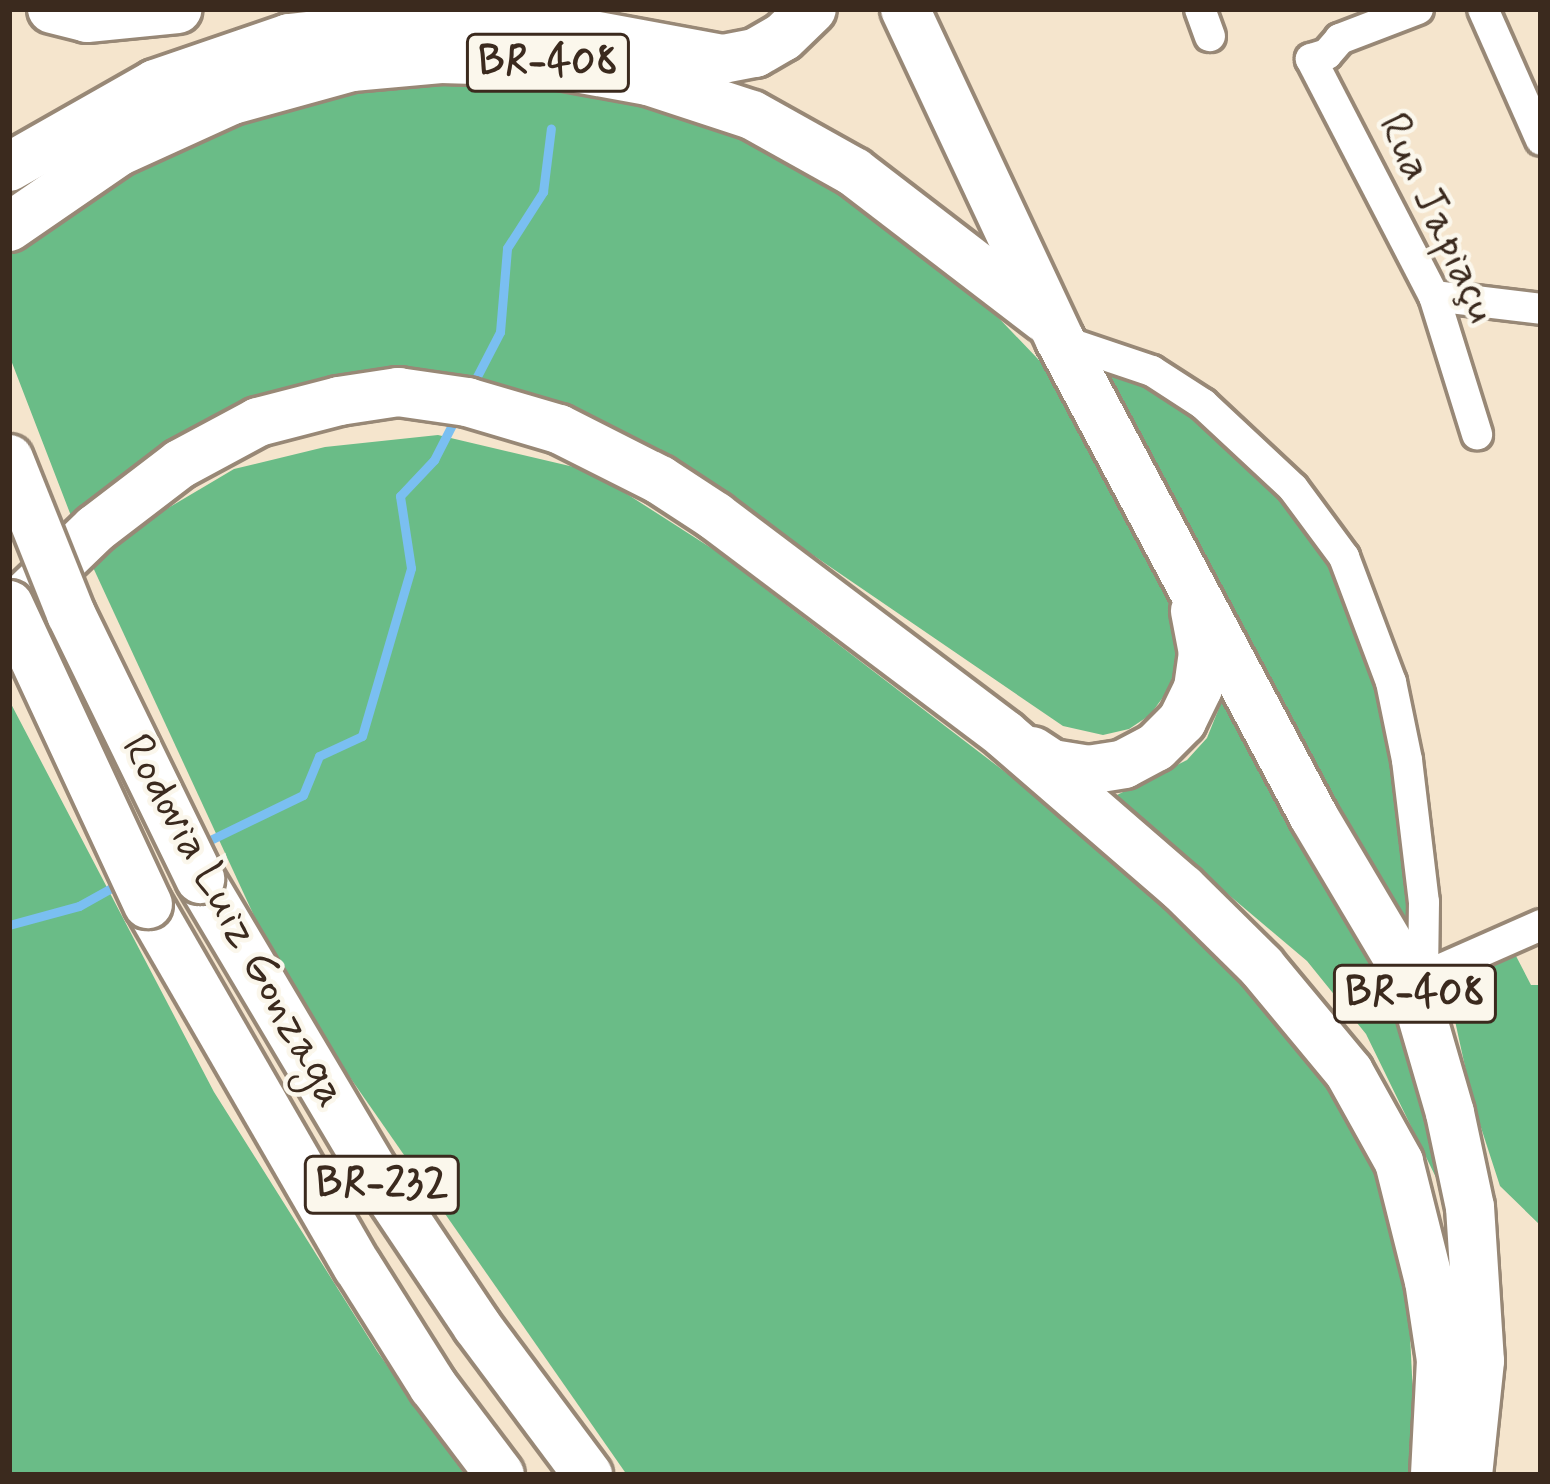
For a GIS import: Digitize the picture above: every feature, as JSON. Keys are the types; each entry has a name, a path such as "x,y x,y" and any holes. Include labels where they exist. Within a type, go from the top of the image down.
{"highway":[{"path":"52,9 87,18 178,9"},
{"path":"717,104 750,94 770,79 815,9"},
{"path":"13,150 155,84 289,38 431,22 539,26 724,59 755,53 815,9"},
{"path":"905,9 1056,332"},
{"name":"BR-408","path":"9,227 118,152 232,100 352,67 441,59 543,62 648,81 752,115 854,172 1056,332 1314,818 1417,979 1470,1207 1480,1361 1468,1475"},
{"name":"BR-408","path":"9,609 95,530 180,464 258,422 339,401 398,392 467,402 559,429 660,480 715,516 1004,734 1261,966 1349,1072 1399,1162 1429,1281 1441,1360 1435,1475"},
{"name":"Rodovia Luiz Gonzaga","path":"9,458 71,614 200,879 374,1172 477,1326 588,1475"},
{"path":"1004,734 1052,764 1088,770 1124,764 1156,747 1182,721 1198,688 1203,652 1181,566"},
{"name":"Rodovia Luiz Gonzaga","path":"9,609 148,904 358,1267 433,1386 500,1475"}],"street":[{"name":"Rua Japiaçu","path":"1418,9 1340,39 1327,54 1311,59 1434,296 1477,434"},
{"path":"1483,9 1541,140"},
{"path":"1434,296 1541,309"},
{"path":"1056,332 1152,371 1203,404 1293,488 1344,556 1391,682 1407,760 1424,902 1417,979 1541,925"}],"green space":[{"path":"395,74 549,83 704,115 810,172 950,267 1057,379 1162,567 1177,635 1176,663 1169,689 1150,715 1129,729 1103,735 1063,726 744,508 390,382 73,521 9,355 9,246 122,164 258,100"},
{"path":"1091,354 1147,375 1227,435 1310,522 1339,567 1394,700 1413,950"},
{"path":"438,435 591,471 719,553 1030,791 1256,976 1355,1117 1406,1255 1417,1475 627,1475 287,987 91,563 158,514 234,469 325,447"},
{"path":"1225,693 1400,1009 1434,1097 1446,1198 1366,1034 1307,961 1113,797 1187,760 1207,738"},
{"path":"9,700 214,1092 377,1351 465,1475 9,1475"},
{"path":"1516,956 1531,985 1541,985 1541,1226 1500,1186 1473,1103 1450,998 1450,977"}],"waterway":[{"path":"472,386 500,332 507,248 543,192 551,128"},
{"path":"202,844 303,795 319,756 362,736 411,568 400,496 434,460 456,417"},
{"path":"9,925 79,906 122,882"}]}
